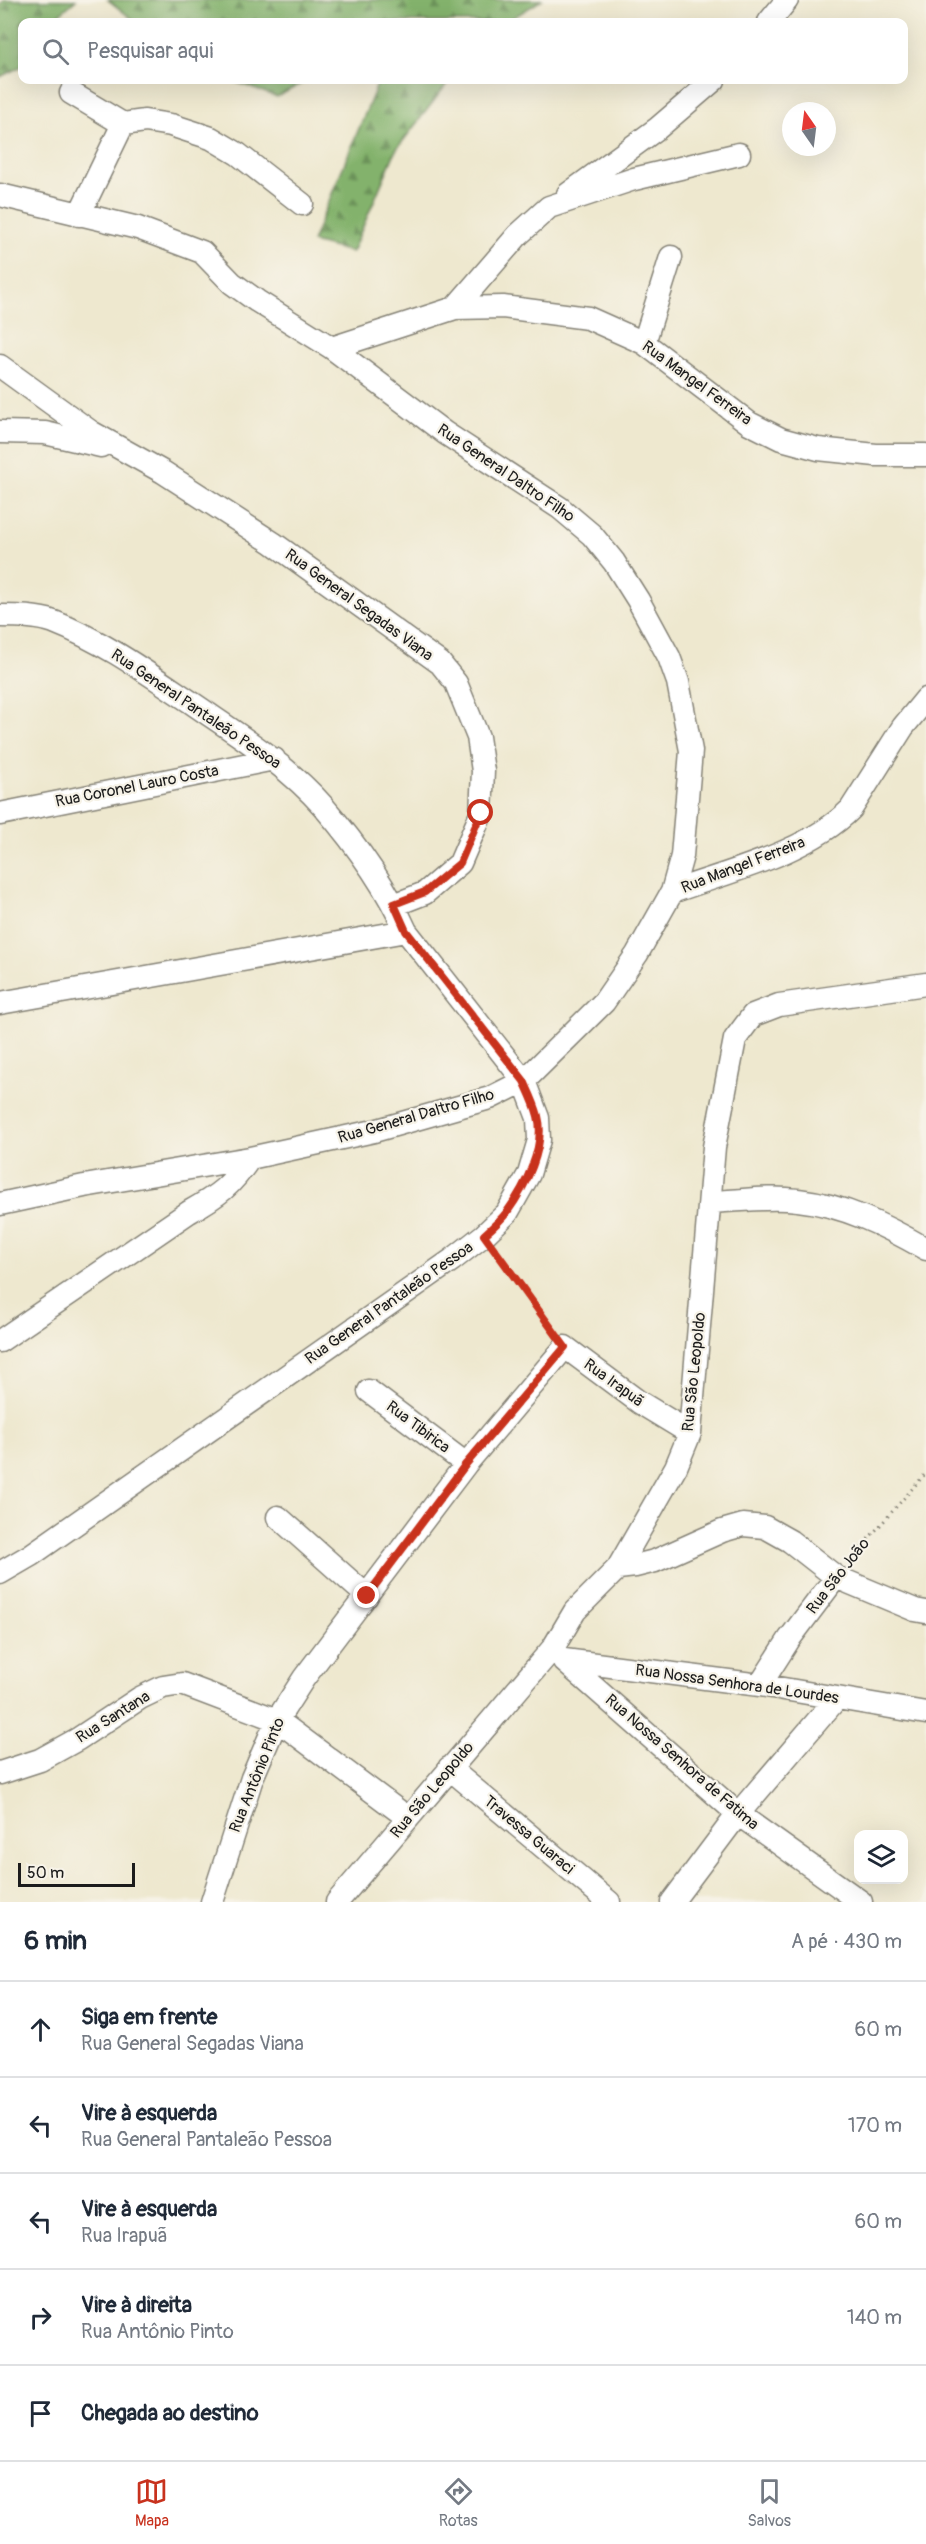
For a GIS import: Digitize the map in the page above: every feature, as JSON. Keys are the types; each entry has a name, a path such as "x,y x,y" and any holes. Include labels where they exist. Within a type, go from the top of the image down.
{"street":[{"path":"772,18 787,0"},
{"path":"455,308 518,235 549,207 658,128 709,84"},
{"path":"71,93 123,124 146,121 171,125 212,138 238,154 302,204"},
{"path":"79,215 123,124"},
{"path":"549,207 634,179 739,153"},
{"name":"Rua General Daltro Filho","path":"0,195 29,200 79,215 138,228 202,252 232,284 332,348 445,433 560,508 592,534 615,562 639,600 669,657 678,682 691,751 682,856 672,892 637,954 604,1002 524,1081 490,1098 374,1131 250,1158 84,1186 0,1204"},
{"path":"644,343 671,257"},
{"name":"Rua Mangel Ferreira","path":"332,348 455,308 503,307 588,318 644,343 749,423 781,438 818,449 876,455 926,455"},
{"name":"Rua General Segadas Viana","path":"0,366 91,432 120,450 164,472 273,543 440,663 456,683 478,737 483,771 481,813 460,863 425,892 394,904"},
{"name":"Rua General Segadas Viana","path":"0,432 45,433 120,450"},
{"name":"Rua General Pantaleão Pessoa","path":"0,616 20,616 51,621 91,639 147,672 274,759 322,806 394,904 406,931 524,1081 538,1118 539,1140 529,1174 507,1213 484,1235 452,1260 41,1548 0,1573"},
{"name":"Rua Mangel Ferreira","path":"672,892 782,852 826,830 841,819 851,809 903,727 926,699"},
{"name":"Rua Coronel Lauro Costa","path":"0,814 274,759"},
{"path":"0,1003 406,931"},
{"name":"Rua São Leopoldo","path":"337,1902 449,1768 558,1654 575,1611 618,1568 676,1467 690,1433 714,1146 735,1039 753,1015 789,1003 926,984"},
{"path":"0,1341 189,1212 216,1197 233,1182 250,1158"},
{"path":"711,1202 796,1199 833,1206 871,1220 926,1249"},
{"name":"Rua Irapuã","path":"565,1347 639,1402 690,1433"},
{"name":"Rua Antônio Pinto","path":"212,1902 235,1826 277,1720 303,1678 466,1464 565,1347"},
{"name":"Rua Tibirica","path":"369,1391 466,1464"},
{"path":"278,1517 367,1596"},
{"path":"618,1568 655,1561 722,1531 743,1525 765,1527 790,1541 836,1577 915,1610 926,1612"},
{"name":"Rua São João","path":"760,1685 790,1638 836,1577"},
{"name":"Rua Nossa Senhora de Lourdes","path":"558,1654 926,1713"},
{"name":"Rua Nossa Senhora de Fatima","path":"558,1654 738,1814 861,1902"},
{"name":"Rua Santana","path":"0,1773 50,1755 140,1698 163,1687 182,1684 277,1720 408,1818"},
{"path":"672,1902 738,1814 837,1698"},
{"name":"Travessa Guaraci","path":"449,1768 609,1902"}],"path":[{"path":"484,1235 565,1347"},
{"name":"Rua São João","path":"836,1577 926,1473"}],"green space":[{"path":"5,0 76,0 55,18 18,18 18,68 0,77 0,5"},
{"path":"108,0 542,0 513,18 131,18"},
{"path":"241,84 301,84 277,97"},
{"path":"377,84 447,84 396,150 352,252 312,242"}],"route":[{"path":"367,1596 466,1464 565,1347 484,1235 507,1213 529,1174 539,1140 538,1118 531,1096 524,1081 406,931 394,904 425,892 460,863 481,813"}]}
